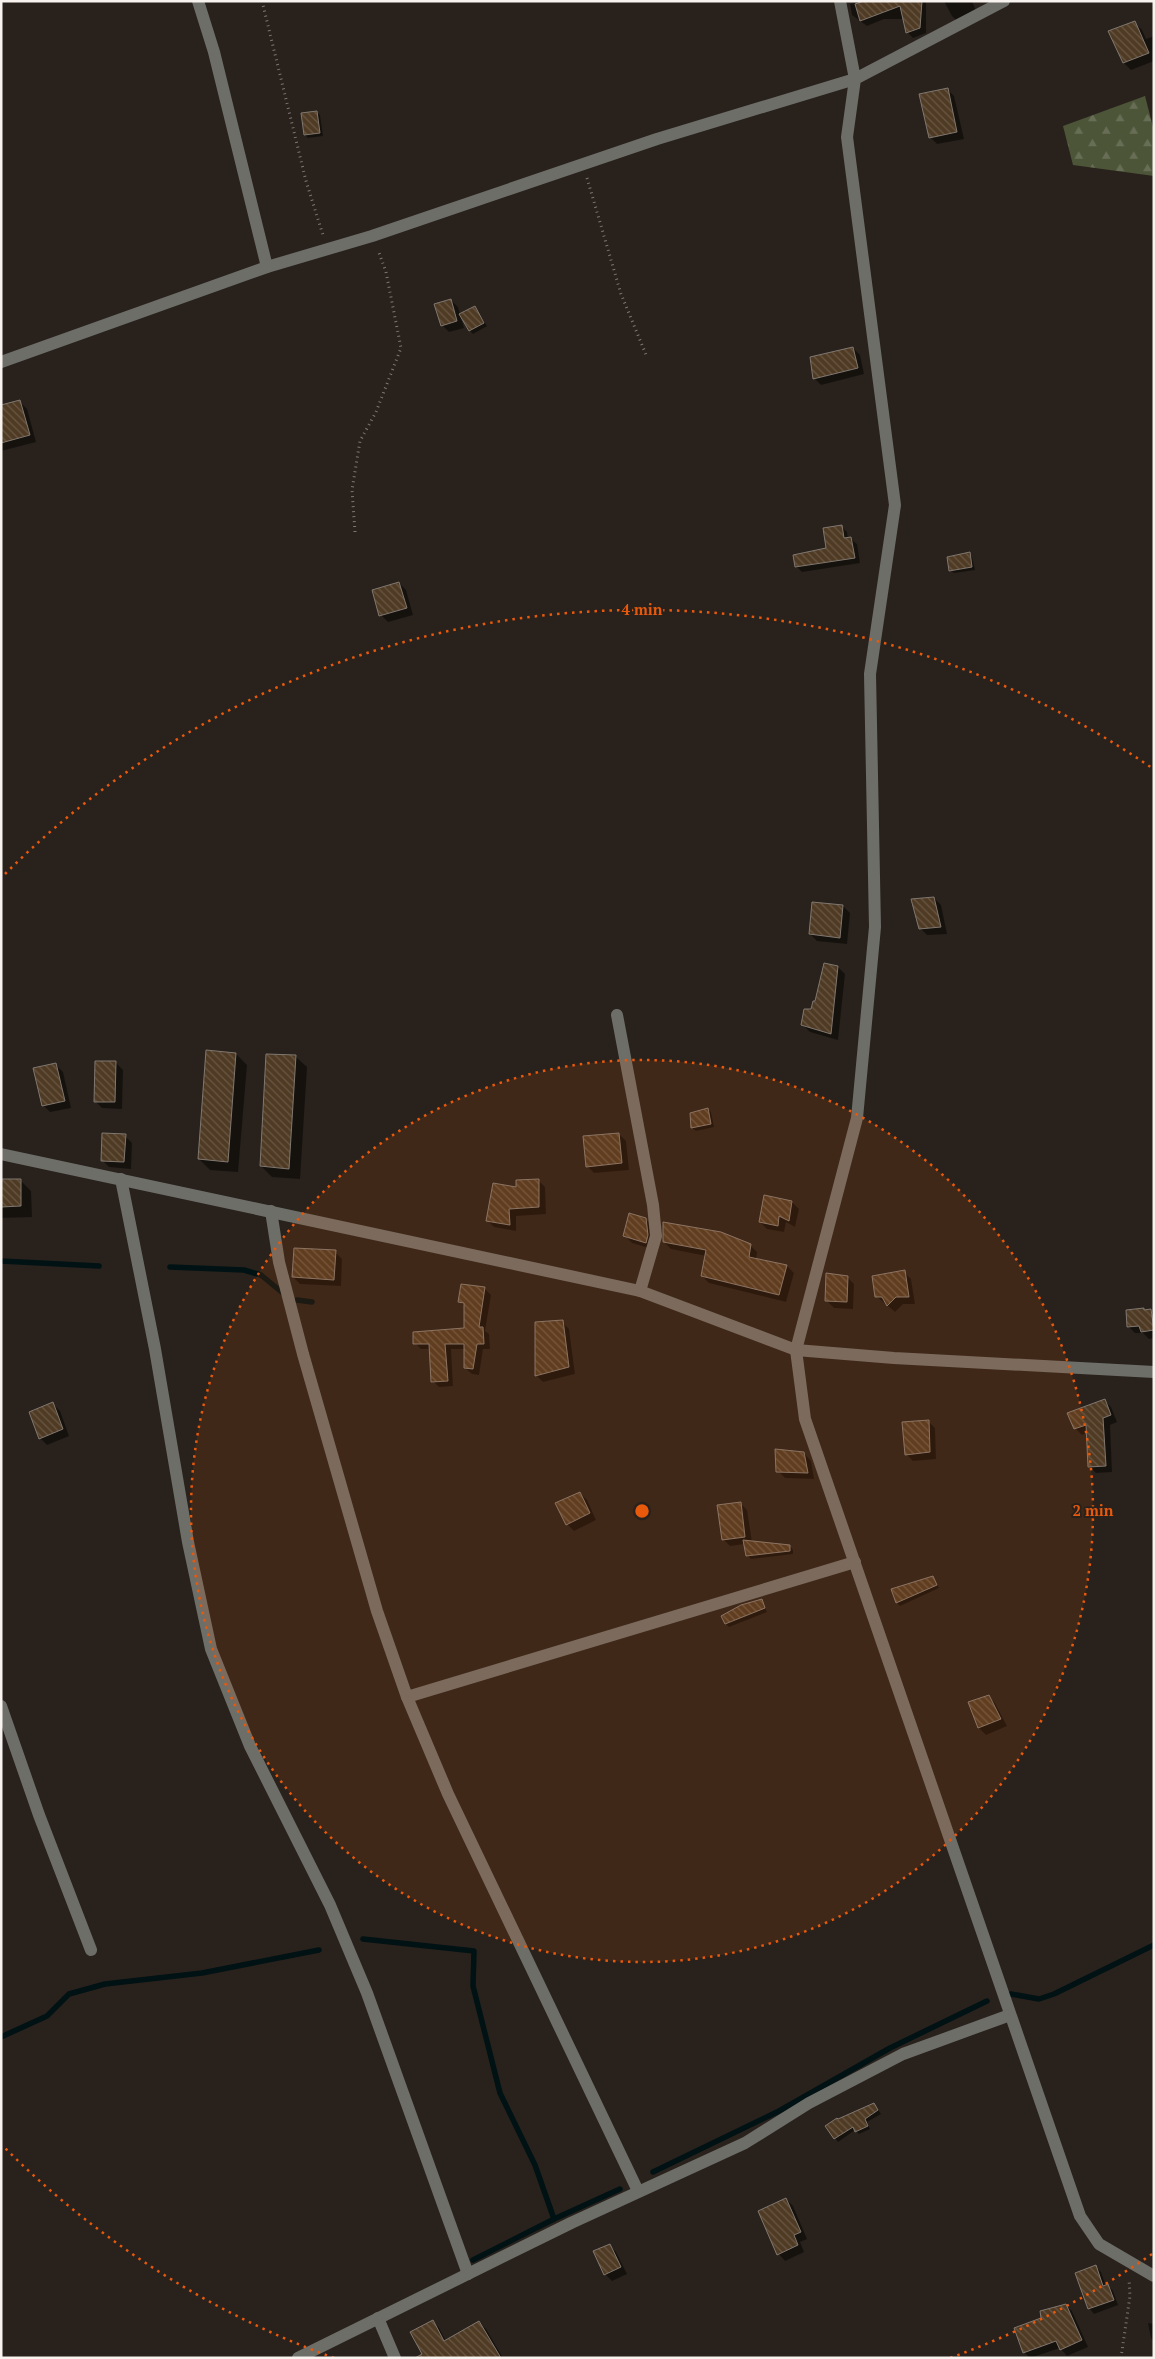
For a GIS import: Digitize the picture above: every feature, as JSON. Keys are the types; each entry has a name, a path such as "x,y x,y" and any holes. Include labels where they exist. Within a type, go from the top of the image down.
{"street":[{"path":"198,1 214,52 267,267"},
{"path":"840,1 855,79 847,137 895,505 870,674 876,927 856,1118 796,1350 805,1419 1080,2216 1099,2244 1154,2276"},
{"path":"1,362 267,267 372,236 582,163 855,79 1004,1"},
{"path":"617,1015 653,1205 656,1236 640,1291"},
{"path":"1,1154 640,1291 796,1350 894,1358 1154,1372"},
{"path":"121,1179 155,1349 188,1542 211,1649 250,1746 330,1905 367,1993 468,2274"},
{"path":"271,1211 280,1262 303,1354 377,1611 407,1697 448,1794 638,2191"},
{"path":"407,1697 855,1562"},
{"path":"1,1706 39,1815 91,1950"},
{"path":"298,2358 638,2191 745,2143 809,2103 903,2054 1010,2015"},
{"path":"378,2318 394,2358"}],"path":[{"path":"262,1 306,181 327,250"},
{"path":"582,163 621,294 647,357"},
{"path":"355,532 352,490 360,441 376,412 401,348 386,272 372,236"},
{"path":"1121,2358 1130,2296 1131,2263"}],"green space":[{"path":"1145,96 1154,131 1154,176 1073,165 1063,126"}],"building":[{"path":"864,1 922,1 920,28 906,33 900,6 860,21 855,4"},
{"path":"1135,21 1149,53 1123,63 1108,31"},
{"path":"948,88 957,132 929,138 919,94"},
{"path":"317,111 320,133 304,135 301,113"},
{"path":"451,299 457,321 441,326 434,304"},
{"path":"475,306 484,323 469,331 459,314"},
{"path":"853,347 858,368 813,379 810,357"},
{"path":"20,400 30,435 1,443 1,405"},
{"path":"842,525 844,538 851,537 855,558 795,567 793,555 826,548 823,528"},
{"path":"970,552 972,567 949,571 947,557"},
{"path":"399,582 407,608 379,616 372,590"},
{"path":"934,897 941,927 919,929 911,899"},
{"path":"812,902 843,905 840,938 809,934"},
{"path":"824,963 838,966 831,1034 801,1025 804,1009 811,1009 813,1001 815,1001"},
{"path":"206,1050 236,1053 228,1162 198,1159"},
{"path":"266,1054 296,1055 289,1169 260,1166"},
{"path":"95,1061 116,1061 115,1102 94,1102"},
{"path":"56,1063 65,1101 42,1106 33,1068"},
{"path":"708,1108 711,1124 691,1128 690,1113"},
{"path":"102,1133 126,1134 124,1162 101,1161"},
{"path":"619,1133 622,1163 586,1167 583,1136"},
{"path":"1,1179 21,1179 21,1206 1,1207"},
{"path":"539,1179 539,1207 509,1209 510,1225 486,1221 493,1183 516,1187 516,1180"},
{"path":"764,1195 792,1201 789,1221 779,1216 778,1226 759,1222"},
{"path":"629,1213 646,1218 648,1235 646,1243 623,1236"},
{"path":"663,1222 721,1232 751,1244 749,1257 787,1265 779,1295 701,1276 706,1250 663,1242"},
{"path":"294,1248 336,1250 334,1280 292,1277"},
{"path":"905,1270 909,1297 896,1297 887,1306 882,1297 875,1297 872,1276"},
{"path":"826,1273 848,1276 847,1302 825,1301"},
{"path":"461,1284 485,1287 479,1327 483,1327 484,1344 477,1344 473,1369 464,1368 464,1344 445,1344 448,1381 431,1382 429,1344 413,1344 413,1332 464,1328 464,1303 458,1302"},
{"path":"1144,1308 1144,1310 1151,1309 1154,1330 1141,1332 1139,1326 1127,1327 1126,1310"},
{"path":"563,1320 569,1367 535,1376 535,1322"},
{"path":"1105,1399 1111,1415 1103,1418 1106,1466 1088,1467 1086,1425 1074,1429 1067,1413"},
{"path":"53,1402 63,1429 39,1439 29,1412"},
{"path":"929,1420 930,1452 905,1455 902,1422"},
{"path":"775,1449 804,1452 808,1473 776,1472"},
{"path":"580,1492 590,1513 566,1525 555,1503"},
{"path":"741,1502 745,1537 722,1540 717,1505"},
{"path":"743,1540 790,1545 790,1551 746,1556"},
{"path":"933,1576 937,1585 896,1603 891,1589"},
{"path":"762,1599 765,1608 725,1624 721,1616 741,1605"},
{"path":"989,1695 1001,1719 978,1728 968,1702"},
{"path":"874,2103 878,2110 865,2119 868,2126 855,2132 853,2127 834,2139 825,2126 837,2118"},
{"path":"786,2198 801,2232 794,2235 798,2245 777,2255 758,2211"},
{"path":"610,2244 621,2267 604,2275 593,2251"},
{"path":"1096,2265 1103,2286 1108,2284 1114,2300 1088,2309 1075,2273"},
{"path":"1066,2304 1082,2340 1060,2350 1056,2341 1023,2353 1014,2328 1041,2318 1040,2311"},
{"path":"433,2320 444,2341 479,2321 501,2358 415,2358 422,2354 410,2332"}],"waterway":[{"path":"1,1261 99,1266"},
{"path":"170,1267 244,1270 261,1275 284,1294"},
{"path":"297,1300 312,1302"},
{"path":"363,1939 474,1951 473,1986 500,2093 535,2165 554,2219 620,2189"},
{"path":"1011,1994 1039,1999 1054,1994 1154,1945"},
{"path":"1,2037 47,2016 69,1994 105,1984 202,1973 319,1950"},
{"path":"653,2172 779,2111 890,2048 987,2001"},
{"path":"473,2260 554,2219"}]}
